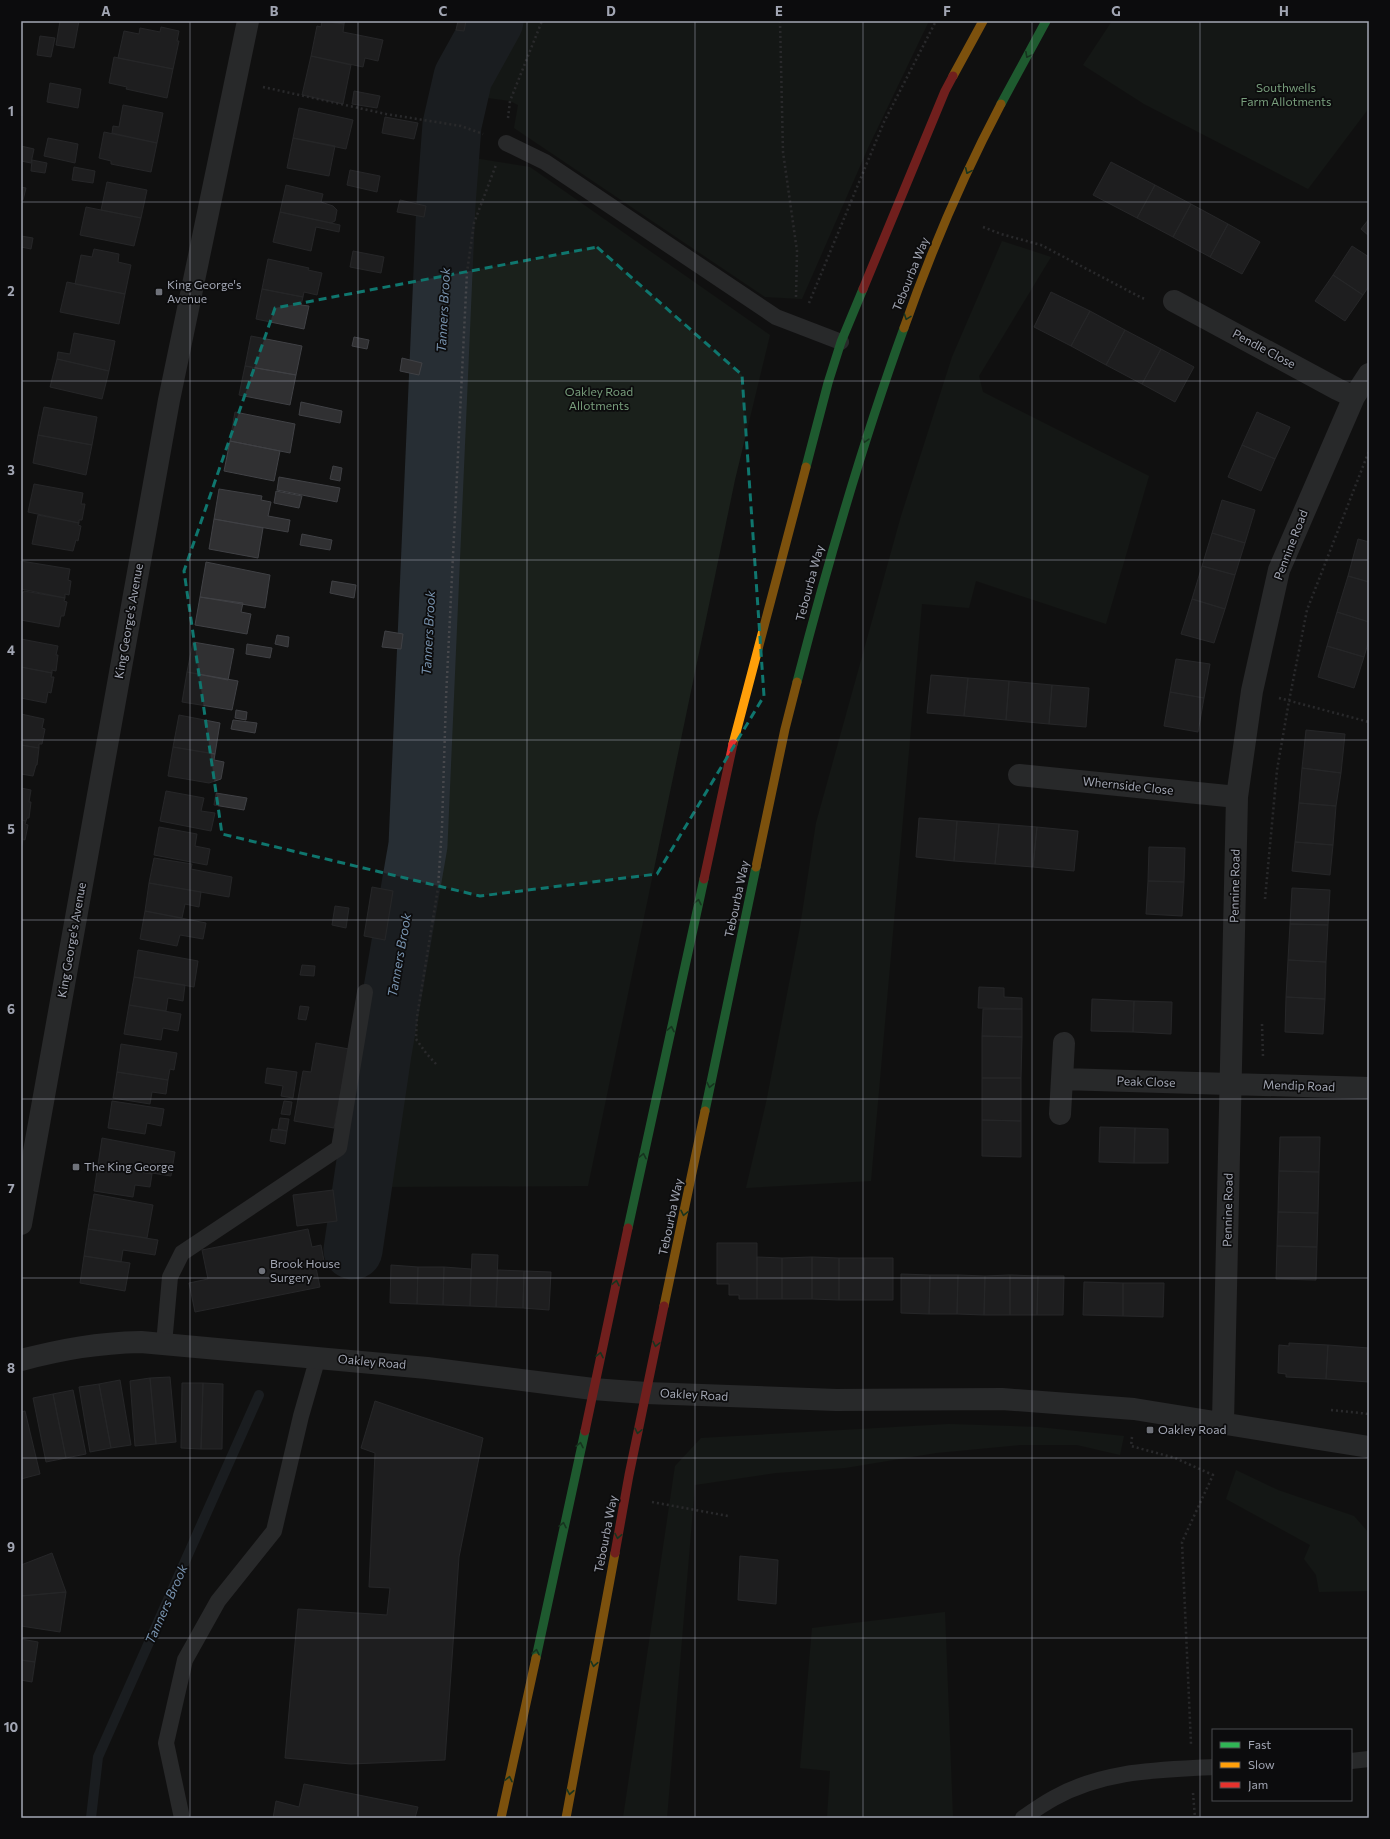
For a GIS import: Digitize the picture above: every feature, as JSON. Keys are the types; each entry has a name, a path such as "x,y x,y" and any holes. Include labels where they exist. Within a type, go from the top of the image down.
{"main road":[{"path":"501,1818 732,749 828,383 841,342 945,91 983,21"},
{"name":"Tebourba Way","path":"566,1818 625,1498 646,1393 785,729 828,562 878,399 925,269 981,142 1046,21"}],"street":[{"name":"King George's Avenue","path":"21,1224 169,400 248,21"},
{"name":"Pendle Close","path":"1174,301 1337,389 1354,396"},
{"name":"Pennine Road","path":"1223,1422 1237,797 1252,692 1279,570 1354,396 1369,374"},
{"name":"Whernside Close","path":"1019,775 1237,797"},
{"path":"1060,1114 1064,1043"},
{"name":"Peak Close","path":"1062,1079 1230,1084"},
{"name":"Mendip Road","path":"1230,1084 1369,1088"},
{"name":"Oakley Road","path":"21,1360 75,1347 107,1343 141,1342 427,1368 593,1389 646,1393 812,1399 1002,1399 1134,1409 1223,1422 1369,1447"}],"lane":[{"path":"506,143 545,162 776,317 841,342"},
{"path":"164,1344 170,1277 182,1253 339,1148 365,992"},
{"path":"182,1818 166,1743 185,1660 218,1601 274,1531 301,1416 318,1357"},
{"path":"1352,1760 1369,1759"},
{"path":"1023,1818 1054,1798 1102,1779 1123,1773 1147,1770 1212,1767"}],"path":[{"path":"436,1064 416,1039 416,1032 417,1017 438,888 467,272 474,223 506,143 510,101 542,21"},
{"path":"780,21 784,152 797,251 795,324"},
{"path":"795,324 884,122 936,21"},
{"path":"236,81 342,105 461,126"},
{"path":"862,174 867,176"},
{"path":"983,227 1001,234 1040,245 1142,298 1174,301"},
{"path":"1265,905 1277,770 1307,610 1369,451"},
{"path":"1252,692 1369,722"},
{"path":"1262,1020 1264,1063 1262,1085"},
{"path":"1134,1409 1131,1446 1175,1458 1213,1475 1182,1542 1194,1818"},
{"path":"625,1498 728,1516"}],"highlighted area":[{"path":"597,247 742,375 764,696 657,874 480,896 222,834 184,571 275,308"}],"green space":[{"path":"515,21 929,21 868,148 802,299 765,297 514,128 518,105 510,101 481,97 485,84"},
{"name":"Southwells Farm Allotments","path":"1112,21 1369,21 1369,108 1308,189 1144,104 1083,65"},
{"name":"Oakley Road Allotments","path":"467,157 530,167 770,335 735,480 588,1186 379,1187 401,1020 429,845 448,387 458,216"},
{"path":"1002,241 1051,257 979,376 983,392 1149,476 1106,624 976,581 969,608 922,604 871,1181 746,1188 766,1103 800,927 816,823 901,516 952,357"},
{"path":"949,1424 1038,1427 1124,1436 1120,1455 1077,1445 1020,1445 936,1453 845,1468 776,1473 695,1485 667,1818 623,1818 675,1466 701,1438"},
{"path":"1236,1470 1278,1490 1354,1516 1369,1533 1369,1591 1319,1592 1316,1575 1304,1559 1310,1545 1226,1499"},
{"path":"945,1612 953,1818 827,1818 830,1771 800,1768 812,1628"}],"building":[{"path":"60,21 79,21 74,48 56,45"},
{"path":"322,21 344,24 343,32 383,40 378,61 365,58 363,67 311,56 317,26 321,27"},
{"path":"329,21 345,21 344,24"},
{"path":"458,21 466,21 464,31 456,30"},
{"path":"161,27 179,31 177,41 179,41 173,69 118,58 124,31 139,34 140,28 160,32"},
{"path":"40,36 55,38 51,57 37,55"},
{"path":"311,56 351,65 343,104 302,95"},
{"path":"114,57 173,69 167,98 126,89 127,87 109,83"},
{"path":"50,83 81,89 78,108 47,102"},
{"path":"354,91 380,96 377,108 352,104"},
{"path":"123,105 163,113 157,143 112,133 113,126 119,127"},
{"path":"299,108 353,120 346,149 293,138"},
{"path":"385,117 418,123 414,139 382,133"},
{"path":"104,132 157,143 151,172 111,164 111,161 99,158"},
{"path":"48,138 78,144 75,163 44,156"},
{"path":"293,138 335,146 329,176 287,168"},
{"path":"21,146 34,149 31,163 21,161"},
{"path":"32,160 47,163 45,173 31,171"},
{"path":"1111,162 1155,185 1137,218 1093,195"},
{"path":"74,167 95,171 93,183 72,180"},
{"path":"350,170 380,176 377,192 347,185"},
{"path":"107,182 147,190 141,218 101,210"},
{"path":"286,185 323,194 321,202 333,206 337,210 335,221 331,223 280,212"},
{"path":"1155,185 1191,204 1173,237 1137,218"},
{"path":"21,187 26,188 23,200 21,200"},
{"path":"400,200 426,206 424,217 397,212"},
{"path":"1191,204 1228,224 1210,257 1173,237"},
{"path":"86,207 141,218 134,246 80,235"},
{"path":"280,212 340,225 339,232 316,227 311,251 273,242"},
{"path":"1369,219 1369,236 1361,229"},
{"path":"1228,224 1260,242 1242,274 1210,257"},
{"path":"21,236 33,238 31,249 21,247"},
{"path":"1352,246 1369,257 1369,286 1363,295 1333,275"},
{"path":"94,249 119,254 118,262 131,265 125,294 75,284 81,255 92,257"},
{"path":"353,251 384,257 381,273 350,267"},
{"path":"268,259 309,268 308,270 322,273 317,295 304,292 303,297 262,289"},
{"path":"1333,275 1363,295 1345,321 1315,301"},
{"path":"67,282 125,294 119,324 60,312"},
{"path":"262,289 303,297 301,305 309,306 304,329 256,319"},
{"path":"1051,292 1090,311 1071,346 1034,327"},
{"path":"1090,311 1125,330 1106,365 1071,346"},
{"path":"1125,330 1161,349 1142,384 1106,365"},
{"path":"74,333 115,341 109,371 57,359 58,352 70,354"},
{"path":"251,336 302,346 296,375 245,366"},
{"path":"354,337 369,340 367,349 352,346"},
{"path":"1161,349 1194,367 1175,402 1142,384"},
{"path":"402,358 422,363 419,375 400,371"},
{"path":"57,359 109,371 102,399 50,387"},
{"path":"245,366 296,375 290,405 239,395"},
{"path":"301,402 342,411 340,423 299,415"},
{"path":"44,407 97,417 92,445 38,435"},
{"path":"235,412 295,424 290,453 230,441"},
{"path":"1257,412 1290,427 1275,459 1242,445"},
{"path":"38,435 92,445 86,475 33,463"},
{"path":"230,441 280,451 274,481 224,471"},
{"path":"1242,445 1275,459 1261,491 1228,477"},
{"path":"333,466 342,468 340,481 330,479"},
{"path":"279,477 340,488 337,502 277,490"},
{"path":"34,484 83,493 81,504 85,504 82,520 79,520 79,523 28,512"},
{"path":"219,489 262,496 261,500 271,502 268,516 290,520 288,532 214,519"},
{"path":"276,491 302,496 299,508 274,503"},
{"path":"1222,500 1255,510 1245,543 1212,533"},
{"path":"38,515 79,523 78,525 81,526 78,541 76,540 73,551 32,544"},
{"path":"214,519 263,528 258,558 209,549"},
{"path":"1212,533 1245,543 1235,575 1202,566"},
{"path":"302,534 332,540 330,550 300,545"},
{"path":"1358,539 1369,542 1369,582 1348,576"},
{"path":"21,561 70,569 68,580 71,581 69,595 65,594 65,598 21,589"},
{"path":"206,562 270,575 265,608 200,597"},
{"path":"1202,566 1235,575 1225,609 1192,599"},
{"path":"1348,576 1369,582 1369,622 1337,612"},
{"path":"332,581 356,585 354,598 330,593"},
{"path":"24,591 65,598 64,601 67,602 64,616 61,616 59,627 21,620 21,592 23,593"},
{"path":"200,597 243,603 241,612 251,614 247,634 195,625"},
{"path":"1192,599 1225,609 1214,643 1181,634"},
{"path":"1337,612 1369,622 1369,640 1364,657 1327,646"},
{"path":"385,631 403,634 401,649 382,647"},
{"path":"277,635 289,637 288,647 275,644"},
{"path":"21,639 58,646 56,655 58,655 56,671 52,670 52,673 21,667"},
{"path":"193,642 234,649 228,680 187,672"},
{"path":"247,644 272,648 270,658 246,654"},
{"path":"1327,646 1364,657 1354,688 1318,677"},
{"path":"1176,659 1210,664 1204,698 1170,692"},
{"path":"21,667 52,673 51,677 54,677 51,693 48,692 46,703 21,698"},
{"path":"187,672 238,681 232,710 182,702"},
{"path":"931,675 968,678 964,716 927,713"},
{"path":"968,678 1009,681 1006,720 964,716"},
{"path":"1009,681 1052,685 1049,724 1006,720"},
{"path":"1052,685 1089,688 1086,727 1049,724"},
{"path":"1170,692 1204,698 1198,732 1164,726"},
{"path":"236,710 247,712 246,720 235,718"},
{"path":"21,714 44,719 42,728 45,729 42,744 39,744 39,748 21,745"},
{"path":"179,715 220,723 215,754 173,747"},
{"path":"233,720 257,723 255,733 231,729"},
{"path":"1306,730 1345,734 1341,773 1302,768"},
{"path":"21,745 39,748 37,765 33,776 21,774"},
{"path":"173,747 215,754 214,760 224,762 221,779 209,783 168,776"},
{"path":"1302,768 1341,773 1336,806 1299,803"},
{"path":"21,788 31,790 29,818 27,818 26,821 21,820"},
{"path":"166,791 204,798 201,811 215,813 211,831 160,821"},
{"path":"216,793 247,798 244,810 214,805"},
{"path":"1299,803 1336,806 1333,845 1295,842"},
{"path":"919,818 957,821 954,861 916,857"},
{"path":"21,820 26,821 25,824 28,825 21,850"},
{"path":"957,821 999,824 995,864 954,861"},
{"path":"999,824 1037,827 1033,867 995,864"},
{"path":"159,827 197,834 195,846 210,849 207,865 154,855"},
{"path":"1037,827 1078,831 1074,871 1033,867"},
{"path":"1295,842 1333,845 1330,875 1292,871"},
{"path":"1149,847 1185,848 1184,882 1148,881"},
{"path":"154,858 192,864 191,869 232,877 229,897 149,883"},
{"path":"1148,881 1184,882 1182,916 1146,914"},
{"path":"149,883 201,892 199,907 185,904 182,918 145,911"},
{"path":"372,887 393,891 385,940 364,936"},
{"path":"1292,888 1330,890 1328,925 1290,924"},
{"path":"335,906 349,908 346,928 332,925"},
{"path":"145,911 206,923 203,939 180,935 177,946 140,939"},
{"path":"1290,924 1328,925 1326,962 1288,960"},
{"path":"138,950 198,961 194,987 134,977"},
{"path":"1288,960 1326,962 1325,999 1286,997"},
{"path":"302,965 315,966 314,976 300,975"},
{"path":"134,977 185,985 183,1001 168,998 166,1011 129,1005"},
{"path":"979,987 1004,988 1004,997 1022,998 1022,1009 978,1008"},
{"path":"1286,997 1325,999 1323,1034 1285,1032"},
{"path":"1092,999 1134,1001 1133,1032 1091,1031"},
{"path":"1134,1001 1172,1002 1171,1034 1133,1032"},
{"path":"129,1005 181,1014 178,1031 163,1028 161,1040 124,1034"},
{"path":"300,1006 309,1007 306,1020 298,1019"},
{"path":"983,1009 1022,1009 1022,1037 982,1036"},
{"path":"982,1036 1022,1037 1021,1078 982,1078"},
{"path":"316,1043 349,1049 334,1128 294,1121 303,1071 311,1072"},
{"path":"121,1044 177,1053 174,1070 170,1069 168,1080 117,1072"},
{"path":"267,1068 297,1072 293,1098 281,1096 283,1086 265,1083"},
{"path":"117,1072 168,1080 166,1094 152,1092 150,1104 113,1098"},
{"path":"982,1078 1021,1078 1021,1121 982,1120"},
{"path":"112,1101 164,1109 161,1126 147,1123 145,1134 108,1128"},
{"path":"284,1101 292,1102 290,1115 281,1114"},
{"path":"280,1118 289,1119 287,1131 278,1129"},
{"path":"982,1120 1021,1121 1021,1157 982,1156"},
{"path":"1100,1127 1135,1128 1134,1163 1099,1162"},
{"path":"1135,1128 1168,1129 1168,1163 1134,1163"},
{"path":"272,1129 287,1131 285,1144 270,1141"},
{"path":"1280,1137 1320,1137 1319,1172 1279,1171"},
{"path":"102,1138 175,1152 171,1176 98,1165"},
{"path":"98,1165 152,1174 150,1187 135,1185 133,1197 94,1191"},
{"path":"1279,1171 1319,1172 1318,1213 1278,1212"},
{"path":"333,1190 337,1221 297,1226 293,1195"},
{"path":"94,1194 153,1205 147,1238 88,1229"},
{"path":"1278,1212 1318,1213 1317,1247 1277,1246"},
{"path":"88,1229 158,1240 155,1255 123,1250 121,1262 84,1256"},
{"name":"Brook House Surgery","path":"308,1229 312,1247 321,1245 324,1261 315,1263 320,1287 195,1312 189,1283 208,1279 202,1250"},
{"path":"717,1243 757,1243 757,1299 739,1299 739,1295 729,1295 729,1284 717,1284"},
{"path":"1277,1246 1317,1247 1316,1280 1276,1279"},
{"path":"472,1254 498,1255 496,1307 470,1306"},
{"path":"84,1256 130,1263 125,1291 80,1283"},
{"path":"757,1257 782,1258 782,1299 757,1299"},
{"path":"812,1257 839,1258 839,1300 812,1299"},
{"path":"812,1257 812,1299 782,1299 782,1258"},
{"path":"839,1258 864,1258 863,1300 839,1300"},
{"path":"864,1258 893,1258 893,1300 863,1300"},
{"path":"391,1265 418,1267 417,1304 390,1303"},
{"path":"418,1267 444,1267 443,1305 417,1304"},
{"path":"444,1267 471,1269 470,1306 443,1305"},
{"path":"498,1270 524,1271 523,1308 496,1307"},
{"path":"524,1271 551,1272 549,1310 523,1308"},
{"path":"901,1274 930,1275 929,1314 901,1313"},
{"path":"930,1275 958,1275 957,1314 929,1314"},
{"path":"958,1275 985,1276 984,1315 957,1314"},
{"path":"1010,1275 1038,1276 1037,1315 1010,1315"},
{"path":"1010,1275 1010,1315 984,1315 985,1276"},
{"path":"1038,1276 1064,1276 1063,1315 1037,1315"},
{"path":"1084,1282 1123,1283 1123,1316 1083,1315"},
{"path":"1123,1283 1164,1283 1163,1317 1123,1316"},
{"path":"1289,1343 1328,1345 1326,1379 1286,1377 1286,1374 1278,1373 1279,1345 1289,1346"},
{"path":"1328,1345 1369,1348 1369,1382 1326,1379"},
{"path":"170,1377 176,1442 156,1444 150,1378"},
{"path":"150,1378 156,1444 135,1446 130,1381"},
{"path":"120,1380 131,1445 111,1448 99,1384"},
{"path":"182,1383 203,1383 201,1449 181,1448"},
{"path":"203,1383 223,1384 222,1449 201,1449"},
{"path":"99,1384 111,1448 90,1452 79,1387"},
{"path":"73,1390 86,1454 66,1458 53,1394"},
{"path":"53,1394 66,1458 46,1462 33,1398"},
{"path":"375,1401 483,1438 459,1557 445,1760 351,1764 285,1758 298,1609 387,1615 390,1588 369,1587 375,1453 361,1448"},
{"path":"25,1411 40,1474 21,1479 21,1412"},
{"path":"52,1553 66,1592 21,1596 21,1565"},
{"path":"740,1556 778,1560 776,1604 738,1600"},
{"path":"66,1592 60,1632 21,1626 21,1596"},
{"path":"21,1639 38,1642 35,1662 21,1660"},
{"path":"21,1660 35,1662 32,1682 21,1680"},
{"path":"304,1784 418,1807 415,1818 273,1818 276,1801 299,1807"}],"waterway":[{"name":"Tanners Brook","path":"353,1250 382,1053 418,845 446,204 452,125 463,77 494,21"},
{"name":"Tanners Brook","path":"91,1818 98,1757 259,1395"}],"traffic: fast":[{"path":"1001,104 1046,21"},
{"path":"806,467 828,383 841,342 863,289"},
{"path":"797,682 846,504 874,415 904,328"},
{"path":"705,1111 756,867"},
{"path":"628,1228 704,879"},
{"path":"536,1658 585,1431"}],"traffic: slow":[{"path":"953,76 983,21"},
{"path":"904,328 948,214 1001,104"},
{"path":"733,744 806,467"},
{"path":"756,867 785,729 797,682"},
{"path":"664,1306 705,1111"},
{"path":"566,1818 615,1553"},
{"path":"501,1818 536,1658"}],"traffic: jam":[{"path":"863,289 945,91 953,76"},
{"path":"704,879 733,744"},
{"path":"585,1431 628,1228"},
{"path":"615,1553 629,1475 664,1306"}],"place":[{"name":"King George's Avenue","path":"159,292"},
{"name":"The King George","path":"76,1167"},
{"name":"Brook House Surgery","path":"262,1271"},
{"name":"Oakley Road","path":"1150,1430"}]}
